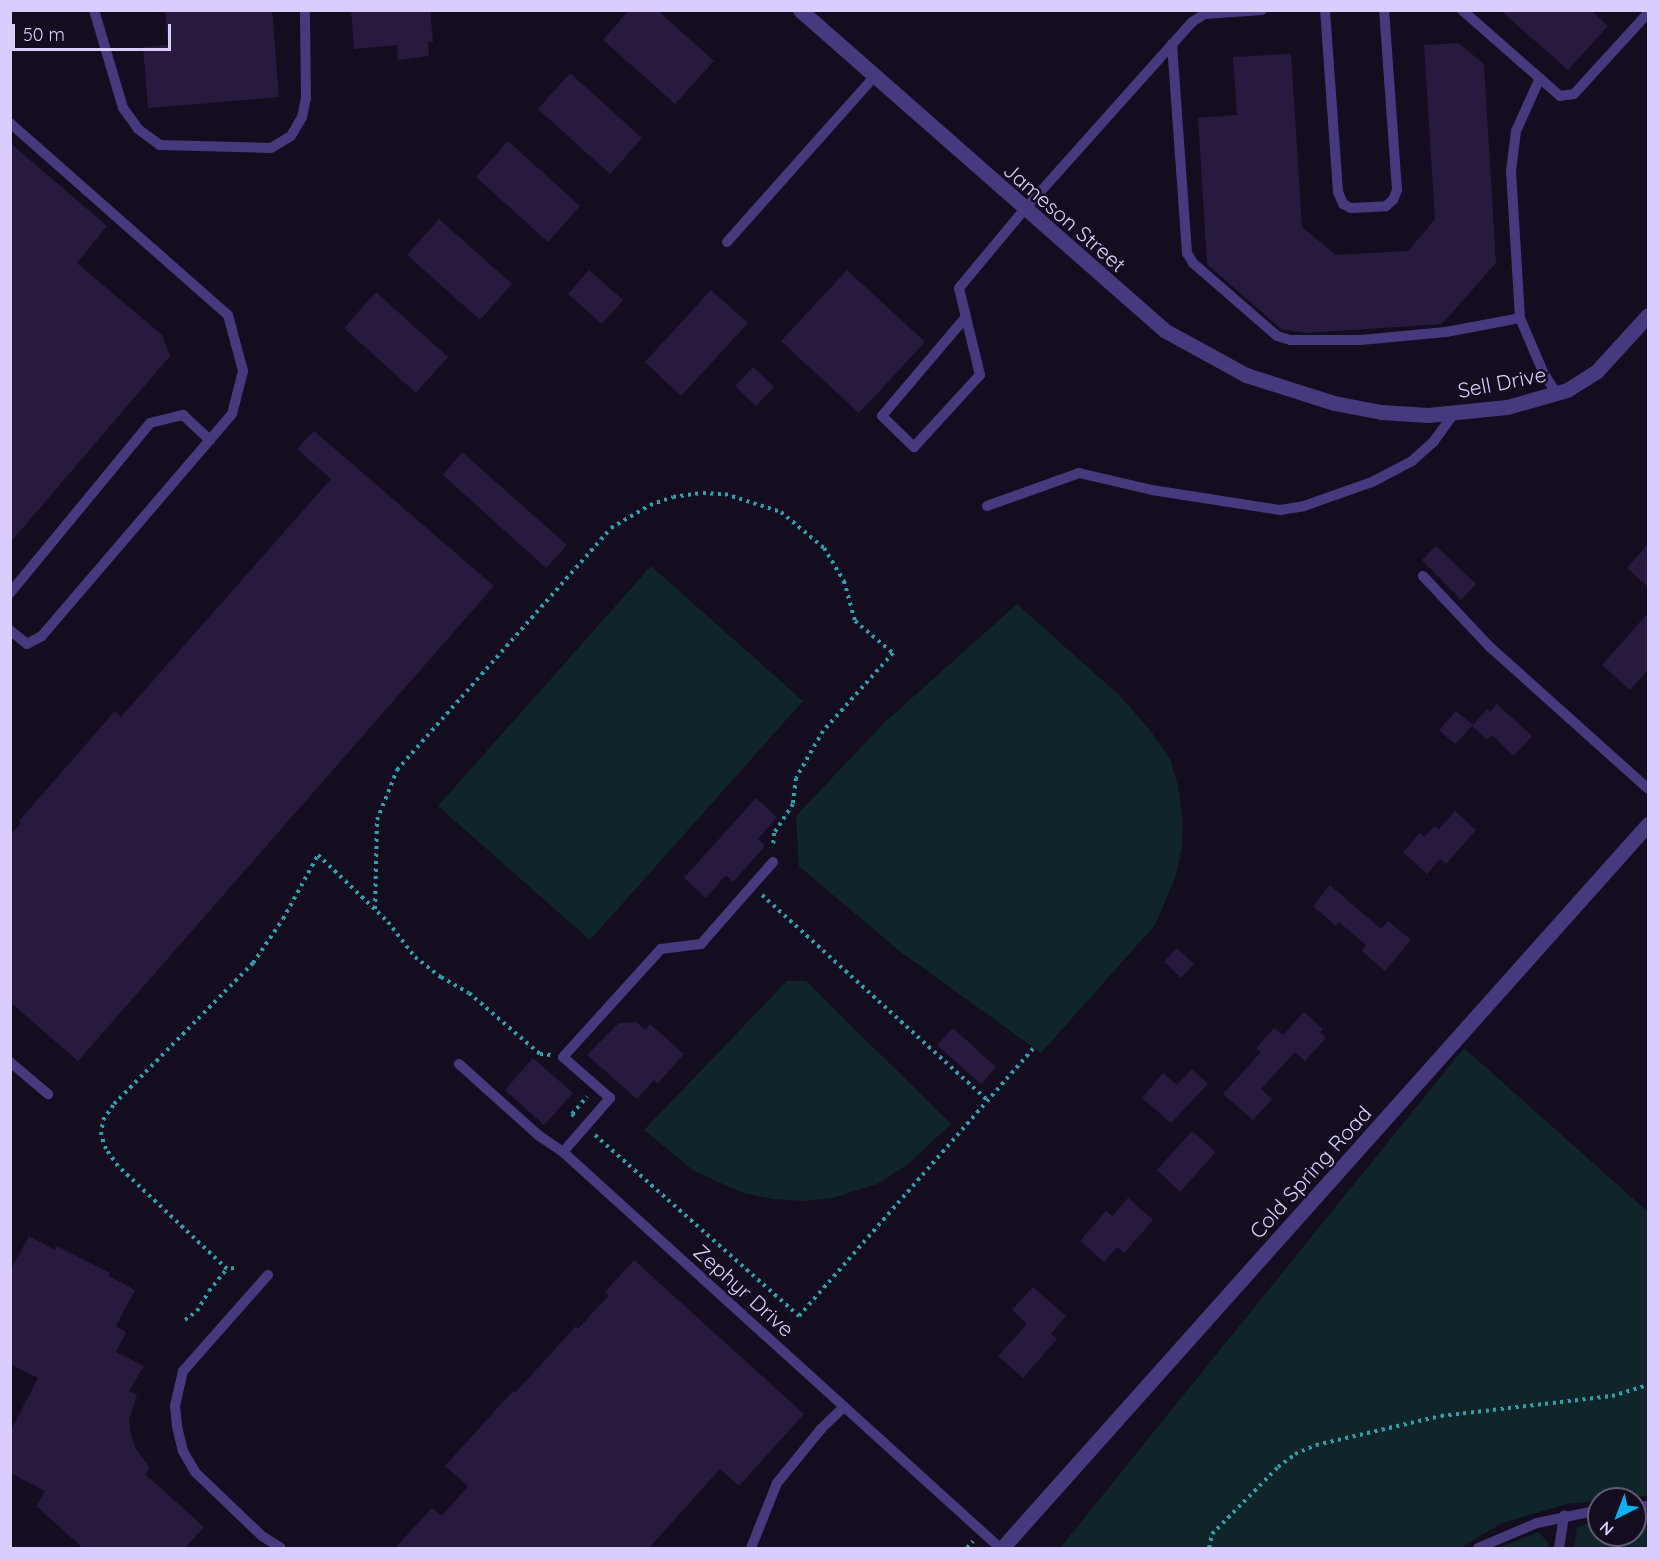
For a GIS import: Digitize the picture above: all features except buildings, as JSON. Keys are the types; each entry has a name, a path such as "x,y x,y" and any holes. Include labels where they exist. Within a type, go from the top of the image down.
{"street":[{"name":"Jameson Street","path":"800,10 1024,210 1164,330 1246,375 1334,403"},
{"name":"Sell Drive","path":"1334,403 1381,412 1454,413 1507,407 1557,394 1596,372 1648,315"},
{"name":"Cold Spring Road","path":"1001,1548 1647,829"}],"lane":[{"path":"94,10 99,20 123,108 138,129 160,145 272,148 291,136 302,117 306,98 305,10"},
{"path":"965,318 882,416 914,447 980,375 959,288 1024,210 1192,22 1205,14 1262,10"},
{"path":"1324,10 1338,192 1343,204 1351,208 1386,206 1393,200 1397,190 1384,10"},
{"path":"1462,10 1560,96 1574,94 1648,13"},
{"path":"1172,44 1187,253 1193,263 1277,336 1290,340 1361,340 1446,332 1520,318"},
{"path":"727,242 874,77"},
{"path":"1540,78 1516,130 1511,171 1520,318 1543,372 1557,394"},
{"path":"10,123 228,315 243,371 232,414 42,636 27,644 10,630"},
{"path":"987,506 1079,473 1152,490 1280,510 1304,506 1372,482 1412,461 1434,441 1454,413"},
{"path":"10,593 150,423 183,416 210,440"},
{"path":"1422,576 1490,647 1648,789"},
{"path":"563,1152 610,1098 563,1057 661,949 701,944 772,862"},
{"path":"10,1062 48,1094"},
{"name":"Zephyr Drive","path":"459,1064 538,1135 563,1152 1001,1548"},
{"path":"268,1275 183,1371 175,1406 183,1450 195,1472 262,1536 281,1548"},
{"path":"751,1548 777,1483 821,1429 844,1407"},
{"path":"1478,1548 1508,1534 1564,1515 1587,1512"},
{"path":"1559,1548 1564,1515"}],"path":[{"path":"375,909 377,820 397,770 611,528 650,505 673,497 703,493 746,499 781,512 805,529 824,548 844,581 855,621 893,653 823,730 796,778 793,804 783,823 774,833 772,862"},
{"path":"227,1269 118,1166 106,1149 101,1135 103,1120 114,1104 253,963 283,919 318,855 375,909 424,965 469,993 540,1054 563,1057"},
{"path":"752,886 988,1101"},
{"path":"605,1143 799,1316 1034,1048"},
{"path":"185,1320 197,1311 209,1290 227,1269 234,1268"},
{"path":"1209,1548 1212,1534 1278,1467 1295,1454 1316,1445 1440,1416 1612,1396 1648,1385"}],"green space":[{"path":"651,566 803,701 590,940 438,806"},
{"path":"1017,604 1119,695 1149,729 1170,759 1178,786 1183,823 1182,848 1175,878 1155,925 1041,1053 898,950 799,866 796,816 884,723"},
{"path":"787,981 806,981 951,1124 907,1165 877,1184 832,1198 804,1201 773,1199 743,1193 694,1171 644,1130"},
{"path":"1464,1048 1648,1212 1648,1496 1647,1487 1587,1487 1587,1502 1567,1504 1502,1523 1460,1548 1060,1548"},
{"path":"1647,1512 1648,1548 1574,1548 1577,1527 1587,1524 1587,1547 1647,1547"},
{"path":"1538,1532 1548,1542 1548,1548 1498,1548"}]}
